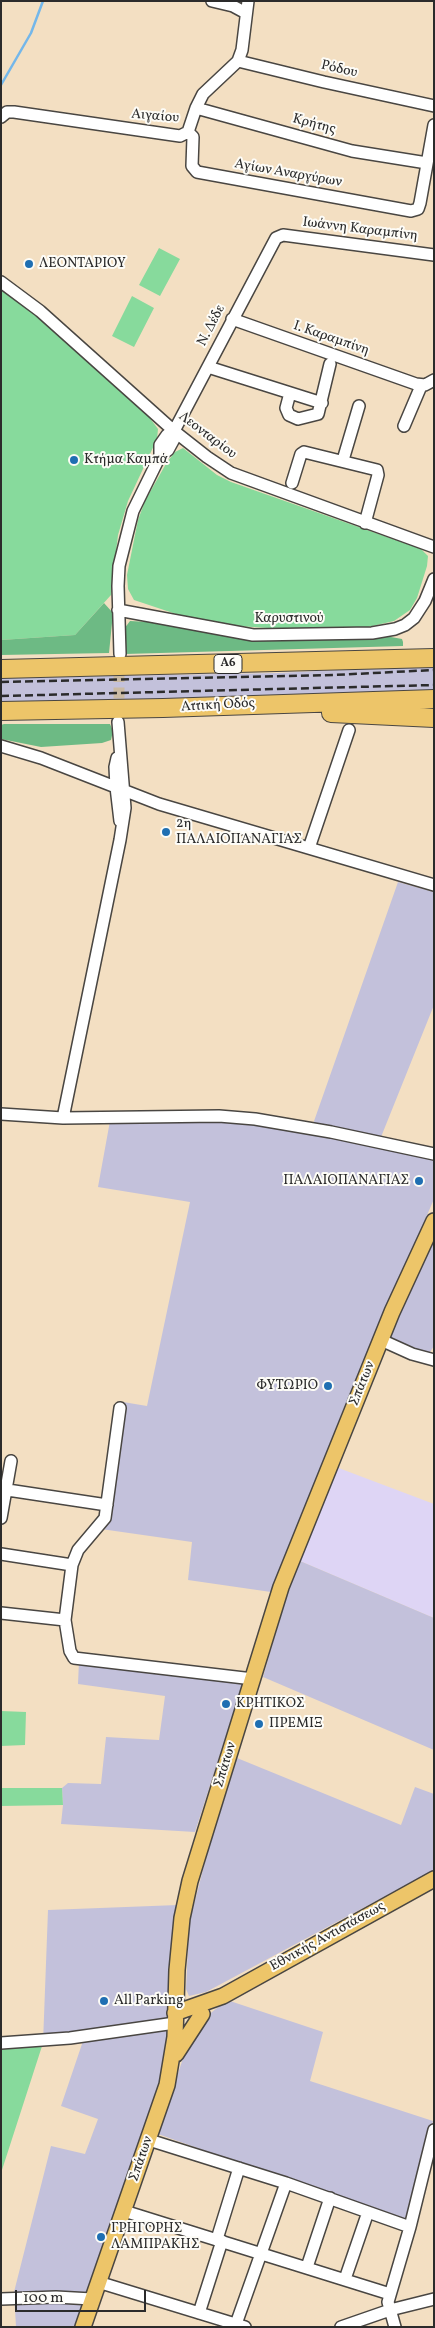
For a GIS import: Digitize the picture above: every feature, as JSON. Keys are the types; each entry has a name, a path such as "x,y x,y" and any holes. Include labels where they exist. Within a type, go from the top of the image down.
{"highway":[{"path":"355,660 434,650"},
{"name":"Α6","path":"1,669 434,658"},
{"name":"Αττική Οδός","path":"1,711 434,699"},
{"path":"163,708 434,718"}],"main road":[{"name":"Σπάτων","path":"83,2327 167,2085 172,2062 182,1918 190,1882 285,1578 381,1340 434,1221"},
{"name":"Εθνικής Αντιστάσεως","path":"175,2018 222,1996 434,1880"},
{"name":"Εθνικής Αντιστάσεως","path":"172,2062 183,2040 202,2014 222,1996"},
{"path":"175,2018 202,2014"}],"street":[{"path":"212,1 233,6 246,14"},
{"path":"238,61 242,50 248,1"},
{"name":"Ρόδου","path":"238,61 434,106"},
{"name":"Αιγαίου","path":"1,117 7,112 14,112 141,132 180,136 188,132 203,94 238,61"},
{"name":"Κρήτης","path":"196,108 352,150 428,163"},
{"path":"428,163 434,125"},
{"name":"Αγίων Αναργύρων","path":"188,132 193,137 192,166 197,172 411,211 418,209 428,163"},
{"name":"Ιωάννη Καραμπίνη","path":"283,235 434,255"},
{"name":"Ν. Δέδε","path":"120,654 119,566 126,530 140,494 160,456 172,444 174,440 173,433 276,238 283,235"},
{"name":"Λεονταρίου","path":"1,282 40,311 173,433 231,473 434,547"},
{"name":"Ι. Καραμπίνη","path":"232,319 421,386"},
{"path":"290,393 286,408 289,416 298,419 318,414 330,364"},
{"path":"208,367 322,403"},
{"path":"404,426 421,386 434,380"},
{"path":"343,460 359,406"},
{"path":"292,483 301,454 304,452 343,460 377,470 378,475 365,523"},
{"name":"Καρυστινού","path":"118,610 253,635 372,633 396,629 406,625 414,618 426,601 434,579"},
{"path":"63,1118 118,856 121,825 120,788 115,767 119,750 118,722"},
{"path":"309,848 349,730"},
{"path":"1,746 41,758 159,804 434,885"},
{"path":"1,1114 63,1118 219,1116 255,1119 331,1132 434,1154"},
{"path":"381,1340 412,1354 434,1360"},
{"path":"120,1408 106,1518 78,1550 72,1565 65,1620 68,1645 74,1658 253,1679"},
{"path":"1,1518 4,1490 11,1461"},
{"path":"4,1490 107,1504"},
{"path":"1,1554 72,1565"},
{"path":"1,1613 65,1620"},
{"path":"1,2043 70,2038 175,2018"},
{"path":"395,2327 388,2302 410,2227 434,2130"},
{"path":"148,2140 286,2183 410,2227"},
{"path":"199,2313 239,2168"},
{"path":"98,2282 240,2325 261,2253 286,2183"},
{"path":"307,2267 330,2198"},
{"path":"124,2211 390,2294"},
{"path":"345,2279 368,2212"},
{"path":"1,2299 56,2297 92,2299"},
{"path":"348,2326 390,2310 434,2299"}],"shaded area":[{"path":"434,665 434,690 133,701 1,703 1,678 278,673"},
{"path":"398,882 434,892 434,1005 381,1137 313,1124"},
{"path":"223,1120 284,1127 434,1159 434,1199 345,1405 271,1592 188,1580 192,1542 101,1529 114,1471 123,1402 147,1406 190,1202 98,1187 110,1121"},
{"path":"434,1235 434,1346 428,1355 387,1339"},
{"path":"336,1467 434,1504 434,1618 300,1561"},
{"path":"300,1561 434,1618 434,1750 263,1677 286,1598"},
{"path":"79,1661 244,1680 195,1832 61,1824 62,1788 68,1783 101,1784 106,1737 159,1740 165,1696 78,1684"},
{"path":"237,1758 401,1825 415,1787 434,1794 434,1870 206,1992 189,1996 186,1989 189,1924 206,1858"},
{"path":"178,1905 169,2075 76,2326 16,2327 14,2292 51,2146 85,2154 98,2119 61,2106 83,2041 43,2043 48,1910"},
{"path":"227,2000 323,2032 310,2081 433,2121 408,2223 158,2134 189,2040 202,2020"}],"green space":[{"path":"159,248 180,259 160,296 139,285"},
{"name":"Kτήμα Καμπά","path":"1,290 42,320 146,413 158,429 157,439 128,501 118,535 111,595 75,635 1,640"},
{"path":"132,296 154,308 134,347 112,336"},
{"name":"Kτήμα Καμπά","path":"183,448 217,475 231,482 421,549 428,556 427,566 417,598 410,610 394,621 368,627 283,629 237,626 188,618 134,600 128,589 127,575 138,520 145,501 167,462 175,452"},
{"path":"104,603 113,613 109,653 1,655 1,640 75,635"},
{"path":"130,621 269,639 391,637 402,639 403,646 125,654 124,629"},
{"path":"110,724 113,731 111,740 102,743 41,747 1,739 1,725"},
{"path":"1,1711 26,1712 25,1745 1,1746"},
{"path":"1,1788 62,1788 63,1805 1,1806"},
{"path":"43,2043 1,2173 1,2045"}],"waterway":[{"path":"1,85 31,33 43,1"}],"tunnel":[{"path":"119,661 119,715"}],"railway":[{"path":"1,682 334,675 434,670"},
{"path":"1,696 434,685"}],"place":[{"name":"ΛΕΟΝΤΑΡΙΟΥ","path":"29,264"},
{"name":"Kτήμα Καμπά","path":"74,460"},
{"name":"2η ΠΑΛΑΙΟΠΑΝΑΓΙΑΣ","path":"166,832"},
{"name":"ΠΑΛΑΙΟΠΑΝΑΓΙΑΣ","path":"419,1181"},
{"name":"ΦΥΤΩΡΙΟ","path":"328,1386"},
{"name":"ΚΡΗΤΙΚΟΣ","path":"226,1704"},
{"name":"ΠΡΕΜΙΞ","path":"259,1724"},
{"name":"All Parking","path":"104,2001"},
{"name":"ΓΡΗΓΟΡΗΣ ΛΑΜΠΡΑΚΗΣ","path":"101,2237"}]}
